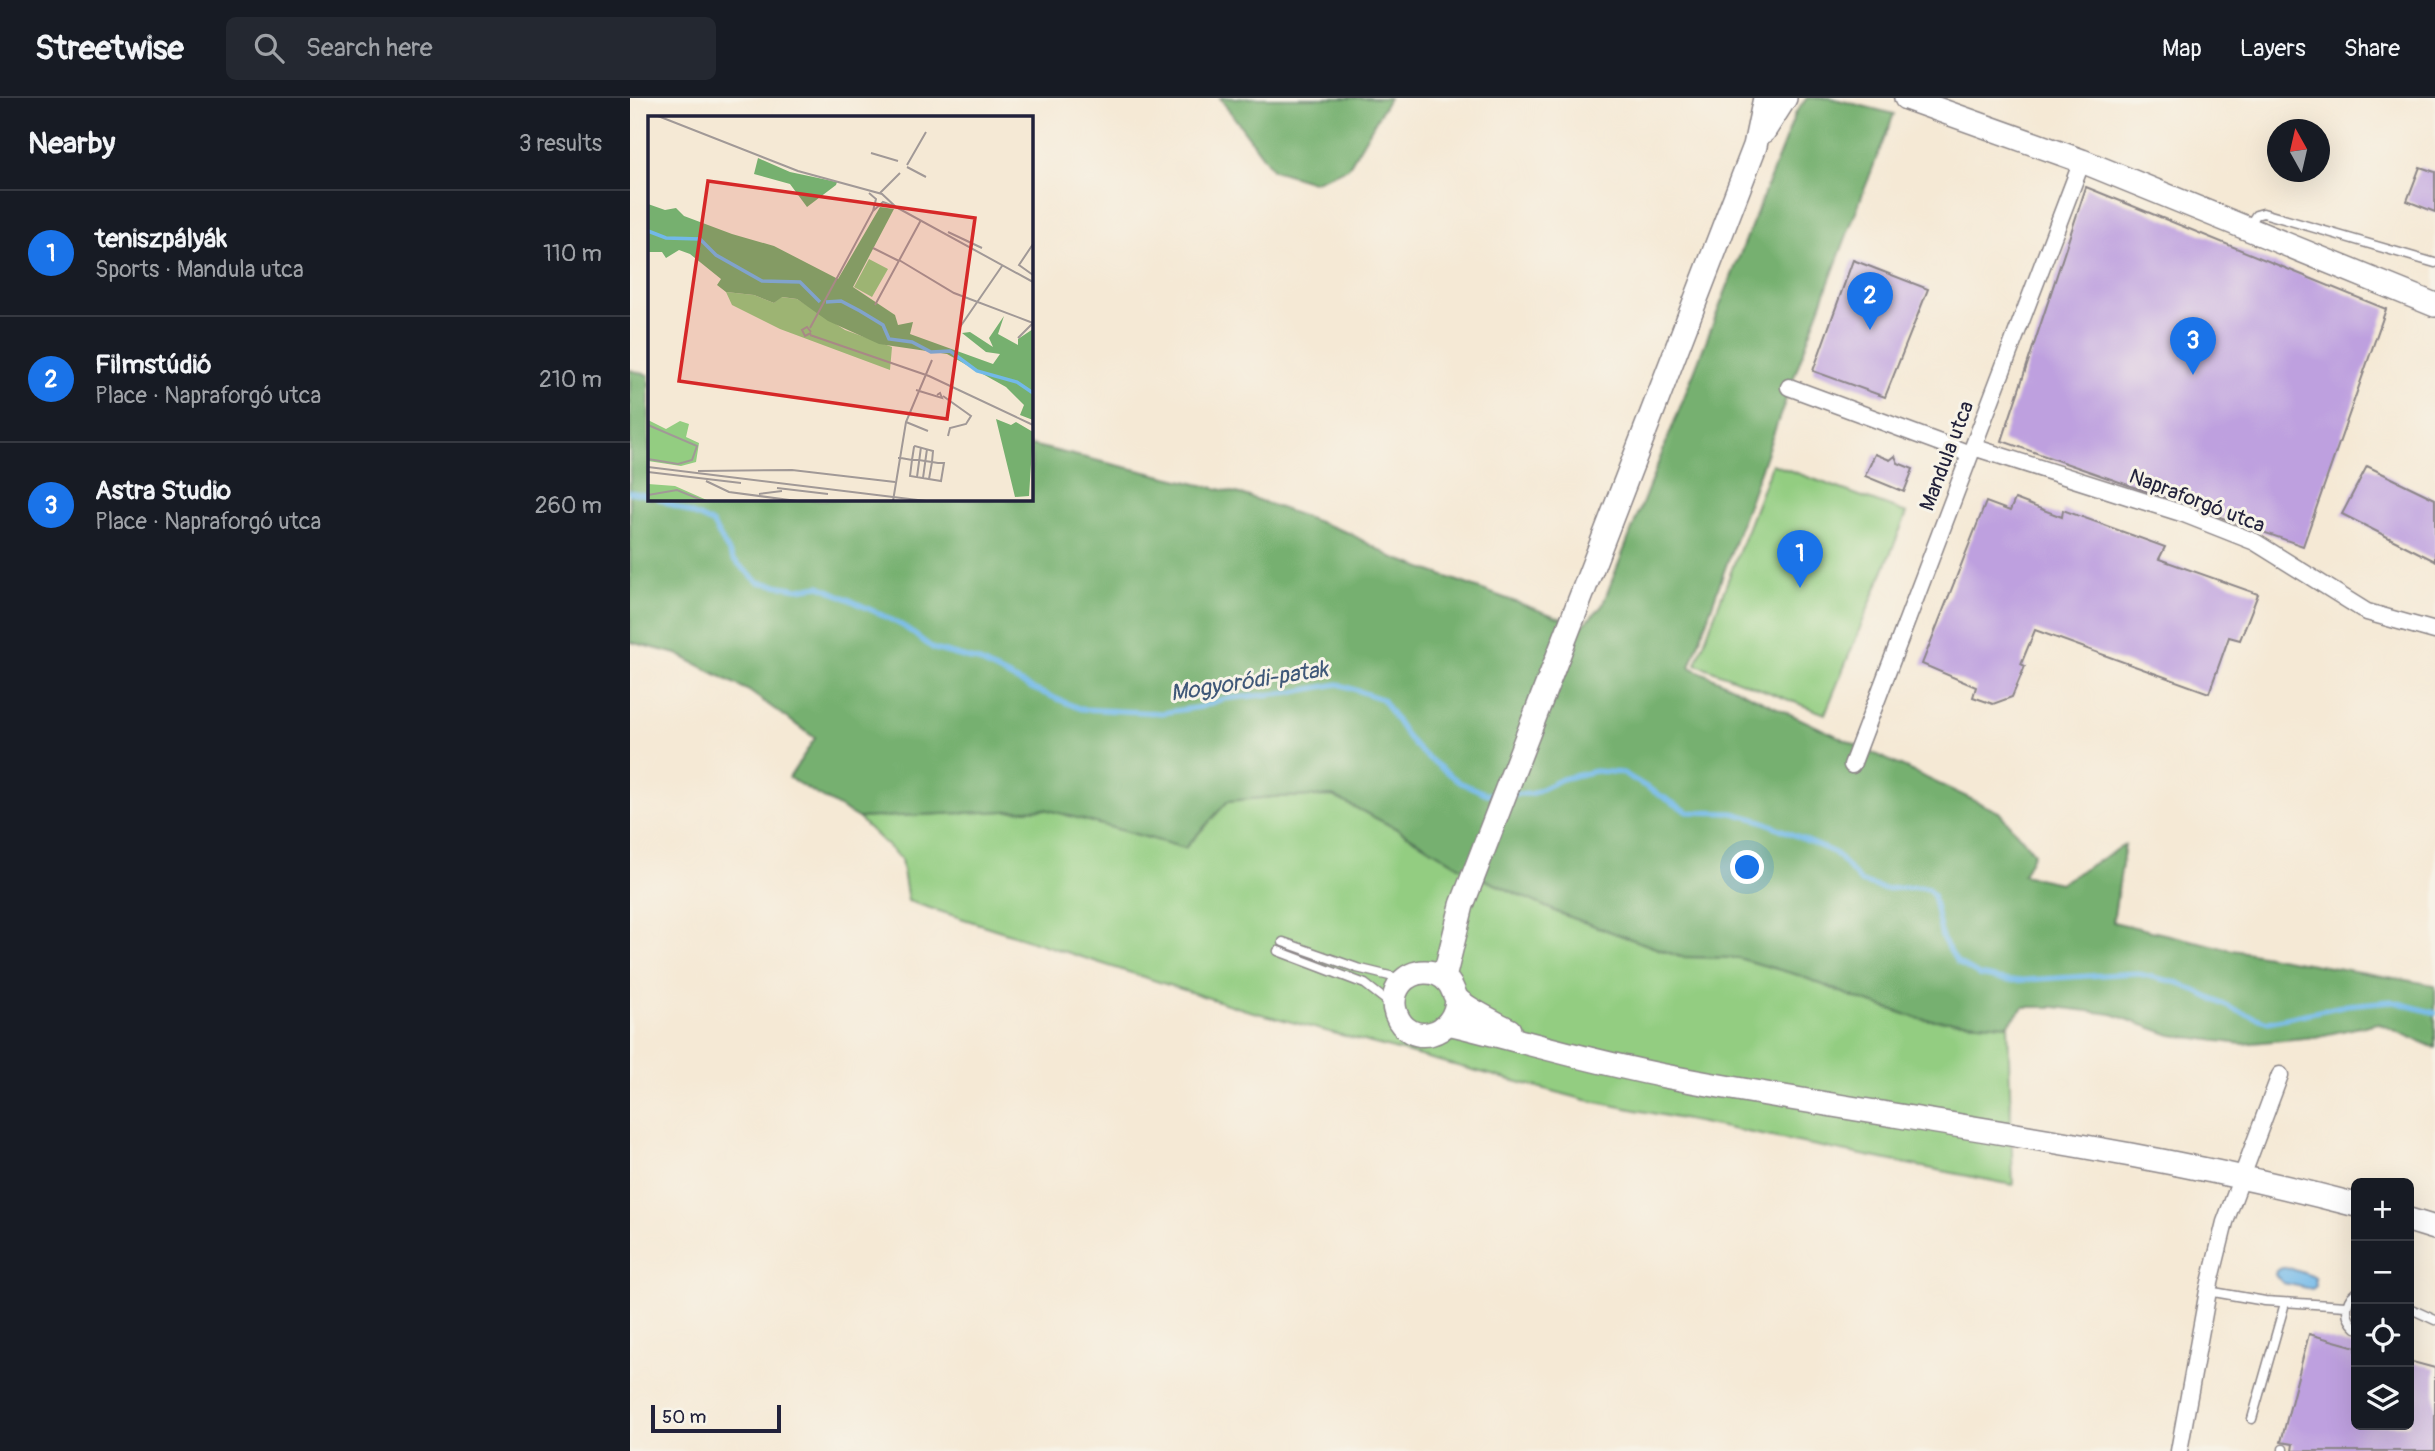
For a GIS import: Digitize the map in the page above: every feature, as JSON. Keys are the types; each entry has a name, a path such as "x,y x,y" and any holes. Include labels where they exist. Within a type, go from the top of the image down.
{"main road":[{"path":"1424,976 1453,987 1457,999 1457,1008 1449,1023 1432,1034 1411,1031 1397,1017 1394,997 1424,976 1462,905 1755,146 1765,98"},
{"path":"1755,146 1784,98"},
{"path":"1906,98 2082,161 2435,305"},
{"path":"1457,999 1530,1043"},
{"path":"1449,1023 1669,1077 2078,1145 2242,1176 2351,1204"},
{"path":"2414,1222 2435,1228"}],"street":[{"name":"Mandula utca","path":"1852,765 2082,161"},
{"name":"Napraforgó utca","path":"1789,387 1971,450 2184,514 2255,542 2367,612 2435,631"},
{"path":"2179,1451 2208,1291 2225,1222 2280,1075"}],"lane":[{"path":"2247,230 2256,215 2263,213 2435,262"},
{"path":"1283,942 1366,971 1424,976"},
{"path":"1278,951 1365,984 1394,1007"},
{"path":"2208,1291 2284,1303 2346,1306"},
{"path":"2351,1296 2346,1306 2347,1317 2351,1322"},
{"path":"2252,1419 2284,1303"},
{"path":"2414,1310 2435,1320"}],"green space":[{"path":"1220,98 1389,98 1348,168 1313,182 1273,170"},
{"path":"1807,98 1831,98 1894,114 1764,459 1690,667 1999,812 2034,853 2023,875 2060,883 2125,845 2113,922 2233,950 2435,985 2435,1048 2378,1023 2315,1037 2242,1044 2171,1035 2112,1014 2055,1007 2023,1007 2008,1025 1920,1019 1798,975 1738,958 1681,957 1559,913 1473,874 1397,829 1333,796 1228,801 1185,848 1045,809 858,818 789,778 815,738 749,691 677,654 630,642 630,370 648,375 648,500 1032,500 1032,445 1244,495 1349,533 1392,557 1582,626 1602,606 1796,112"},
{"path":"1772,464 1907,513 1825,714 1696,664"},
{"path":"1333,796 1397,829 1473,874 1559,913 1680,957 1738,958 1798,975 1920,1019 2008,1025 2013,1185 1586,1100 1246,1010 908,901 901,859 858,818 1045,809 1185,848 1228,801"}],"water":[{"path":"2282,1268 2315,1277 2316,1286 2312,1289 2283,1283 2275,1275 2276,1271"}],"building":[{"path":"2420,167 2435,172 2435,212 2407,201"},
{"path":"2086,187 2386,309 2303,546 2002,441"},
{"path":"1853,260 1928,289 1885,397 1813,371"},
{"path":"1875,454 1890,460 1895,456 1898,463 1913,469 1904,492 1865,476"},
{"path":"2367,466 2435,499 2435,561 2342,514"},
{"path":"2015,499 2062,517 2063,510 2165,547 2159,559 2258,594 2240,640 2229,637 2209,693 2035,630 2021,664 2025,666 2012,697 1993,704 1973,697 1976,687 1922,664 1986,502 2010,511"},
{"path":"2309,1334 2351,1346 2351,1430 2414,1430 2414,1362 2435,1368 2435,1451 2292,1451 2293,1444 2281,1442"}],"waterway":[{"name":"Mogyoródi-patak","path":"630,492 648,496"},
{"name":"Mogyoródi-patak","path":"661,500 712,523 733,559 758,582 798,589 820,586 903,626 934,649 978,661 1081,709 1161,713 1201,707 1223,699 1293,692 1338,684 1382,699 1408,738 1422,753 1459,782 1487,794 1497,794"},
{"name":"Mogyoródi-patak","path":"1511,794 1531,794 1562,779 1595,771 1623,773 1688,812 1733,813 1762,821 1835,853 1861,882 1884,889 1928,889 1933,895 1942,938 1957,962 1979,975 2010,981 2135,973 2179,983 2235,1010 2268,1022 2347,1005 2391,1001 2435,1013"}],"place":[{"name":"Filmstúdió","path":"1870,330"},
{"name":"Astra Studio","path":"2193,375"},
{"name":"teniszpályák","path":"1800,588"}]}
